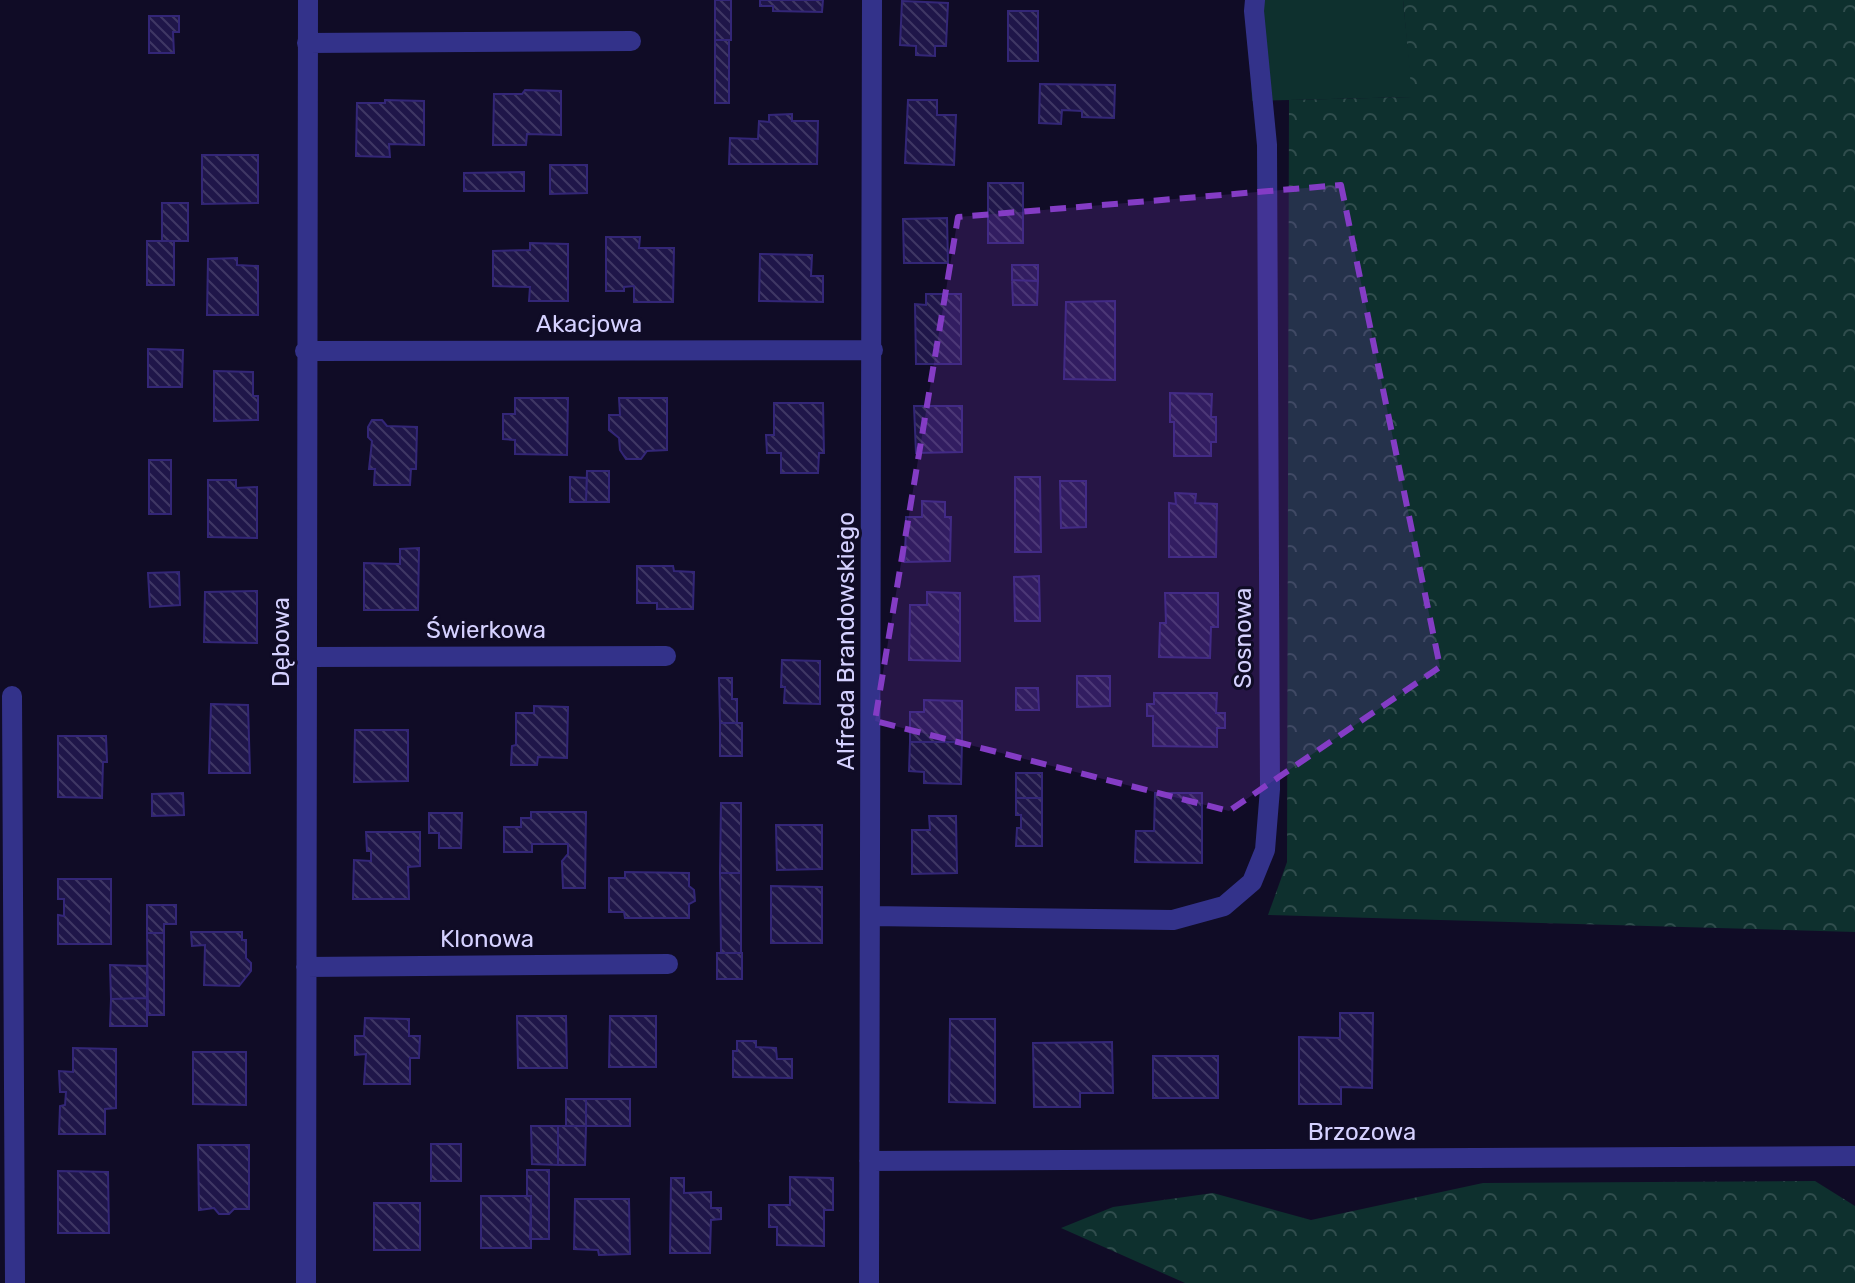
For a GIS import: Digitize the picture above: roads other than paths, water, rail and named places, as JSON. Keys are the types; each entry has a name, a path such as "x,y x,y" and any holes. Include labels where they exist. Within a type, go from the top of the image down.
{"street":[{"name":"Dębowa","path":"306,1283 305,351 308,0"},
{"name":"Alfreda Brandowskiego","path":"869,1283 872,0"},
{"name":"Sosnowa","path":"870,916 1173,920 1224,906 1252,882 1265,850 1270,789 1267,145 1255,0"},
{"path":"307,43 631,41"},
{"name":"Akacjowa","path":"305,351 873,350"},
{"name":"Świerkowa","path":"307,657 666,656"},
{"path":"12,696 15,1283"},
{"name":"Klonowa","path":"306,967 668,964"},
{"name":"Brzozowa","path":"869,1161 1855,1156"}]}
